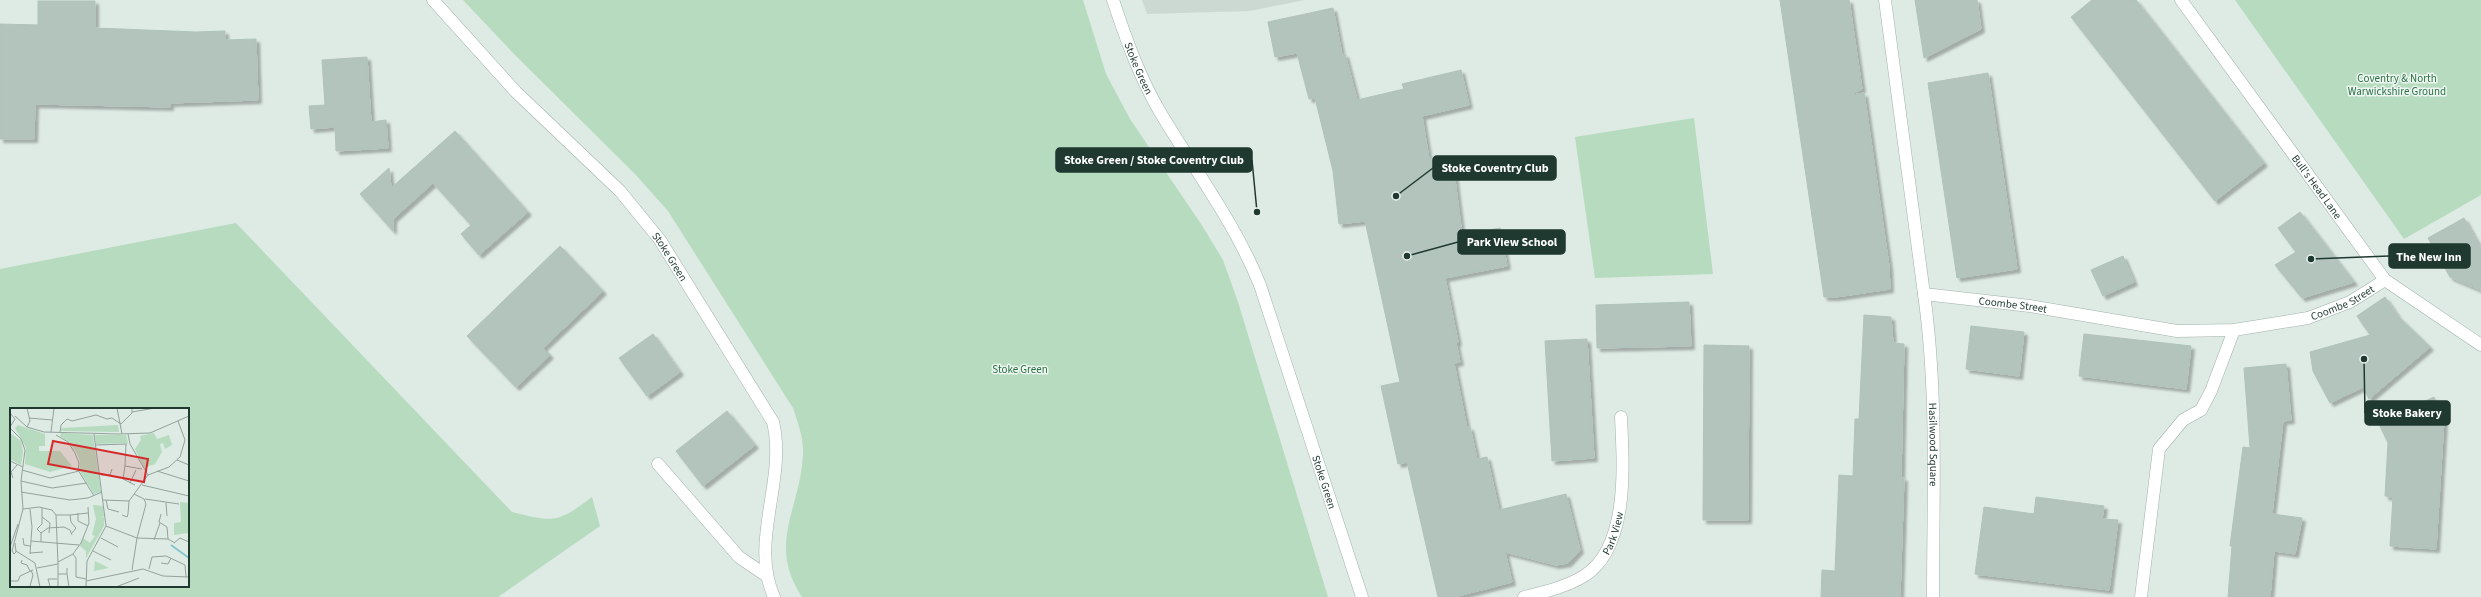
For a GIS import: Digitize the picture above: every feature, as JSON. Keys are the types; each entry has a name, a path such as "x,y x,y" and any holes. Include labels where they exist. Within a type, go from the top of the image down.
{"street":[{"name":"Stoke Green","path":"433,0 516,92 620,190 660,240 773,422 778,442 765,548 767,576 774,597"},
{"name":"Stoke Green","path":"1113,0 1137,69 1159,111 1246,250 1260,285 1362,597"},
{"path":"1885,0 1924,294"},
{"name":"Bull's Head Lane","path":"2181,0 2385,280 2481,345"},
{"name":"Coombe Street","path":"1924,294 2030,306 2177,331 2234,330 2308,318 2350,302 2385,280"},
{"name":"Hasilwood Square","path":"1924,294 1928,322 1933,427 1933,597"},
{"path":"2141,597 2159,449 2183,420 2201,410 2211,390 2234,330"},
{"name":"Park View","path":"1524,597 1549,590 1585,575 1606,552 1617,518 1624,472 1621,417"},
{"path":"658,464 739,557 767,576"}],"shaded area":[{"path":"1142,0 1305,0 1250,11 1147,14"}],"green space":[{"name":"Stoke Green","path":"463,0 1083,0 1106,74 1130,119 1203,227 1223,260 1238,302 1328,597 802,597 792,578 787,560 786,543 788,527 801,475 803,455 802,437 793,408 668,211 635,174 514,54"},
{"name":"Coventry & North Warwickshire Ground","path":"2235,0 2481,0 2481,195 2404,239"},
{"path":"1694,118 1713,274 1595,278 1575,137"},
{"path":"236,223 512,512 537,518 554,518 570,512 592,497 600,526 498,597 0,597 0,269"}],"building":[{"path":"1780,0 1849,0 1862,89 1848,96 1864,93 1889,266 1890,289 1836,297 1824,297"},
{"path":"1915,0 1977,0 1981,29 1924,58"},
{"path":"2092,0 2136,0 2264,163 2215,201 2071,17"},
{"path":"38,1 95,1 95,28 196,32 225,31 225,40 256,39 258,100 170,103 170,107 35,104 34,139 0,139 0,24 38,25"},
{"path":"1333,8 1342,55 1345,54 1357,100 1404,89 1402,84 1461,70 1469,105 1422,116 1429,159 1452,156 1462,235 1500,228 1507,266 1445,278 1458,342 1456,343 1460,362 1454,363 1467,428 1470,427 1477,459 1487,457 1499,510 1566,494 1580,550 1568,563 1556,565 1505,552 1512,582 1454,597 1438,597 1407,462 1398,464 1381,386 1400,382 1365,221 1339,224 1333,171 1315,98 1309,99 1297,53 1275,57 1268,22"},
{"path":"367,57 371,122 386,120 388,148 336,151 335,127 311,129 309,106 325,105 322,60"},
{"path":"1988,73 2017,269 1957,278 1928,83"},
{"path":"455,131 528,212 479,255 461,234 471,225 433,183 393,219 393,231 360,194 389,168 391,188"},
{"path":"2300,212 2354,282 2302,298 2275,265 2296,252 2278,228"},
{"path":"2464,218 2481,249 2481,290 2450,277 2428,238"},
{"path":"560,246 603,291 543,348 550,355 516,387 467,336"},
{"path":"2123,256 2134,282 2103,296 2091,270"},
{"path":"2385,297 2398,316 2430,347 2369,399 2363,387 2330,403 2313,371 2310,352 2370,335 2357,316"},
{"path":"1689,302 1691,346 1597,348 1596,305"},
{"path":"1864,315 1891,317 1893,343 1904,344 1901,478 1904,478 1900,597 1821,597 1822,570 1835,571 1839,475 1853,476 1855,419 1859,419"},
{"path":"1971,326 2024,332 2019,376 1966,369"},
{"path":"653,334 680,372 647,396 619,358"},
{"path":"2084,334 2191,346 2186,389 2079,376"},
{"path":"1587,339 1594,458 1552,461 1545,341"},
{"path":"1704,345 1749,346 1748,520 1703,520"},
{"path":"2286,364 2291,420 2283,421 2272,514 2302,518 2295,554 2274,551 2270,597 2228,597 2232,546 2230,546 2243,447 2250,448 2244,368"},
{"path":"2434,397 2444,420 2436,549 2390,546 2393,497 2385,496 2388,443 2378,422"},
{"path":"727,411 755,445 703,486 676,451"},
{"path":"2036,497 2104,506 2102,519 2118,520 2109,590 1975,574 1984,507 2034,514"}],"place":[{"name":"Stoke Coventry Club","path":"1396,196"},
{"name":"Stoke Green / Stoke Coventry Club","path":"1257,212"},
{"name":"Park View School","path":"1407,256"},
{"name":"The New Inn","path":"2311,259"},
{"name":"Stoke Bakery","path":"2364,359"}]}
